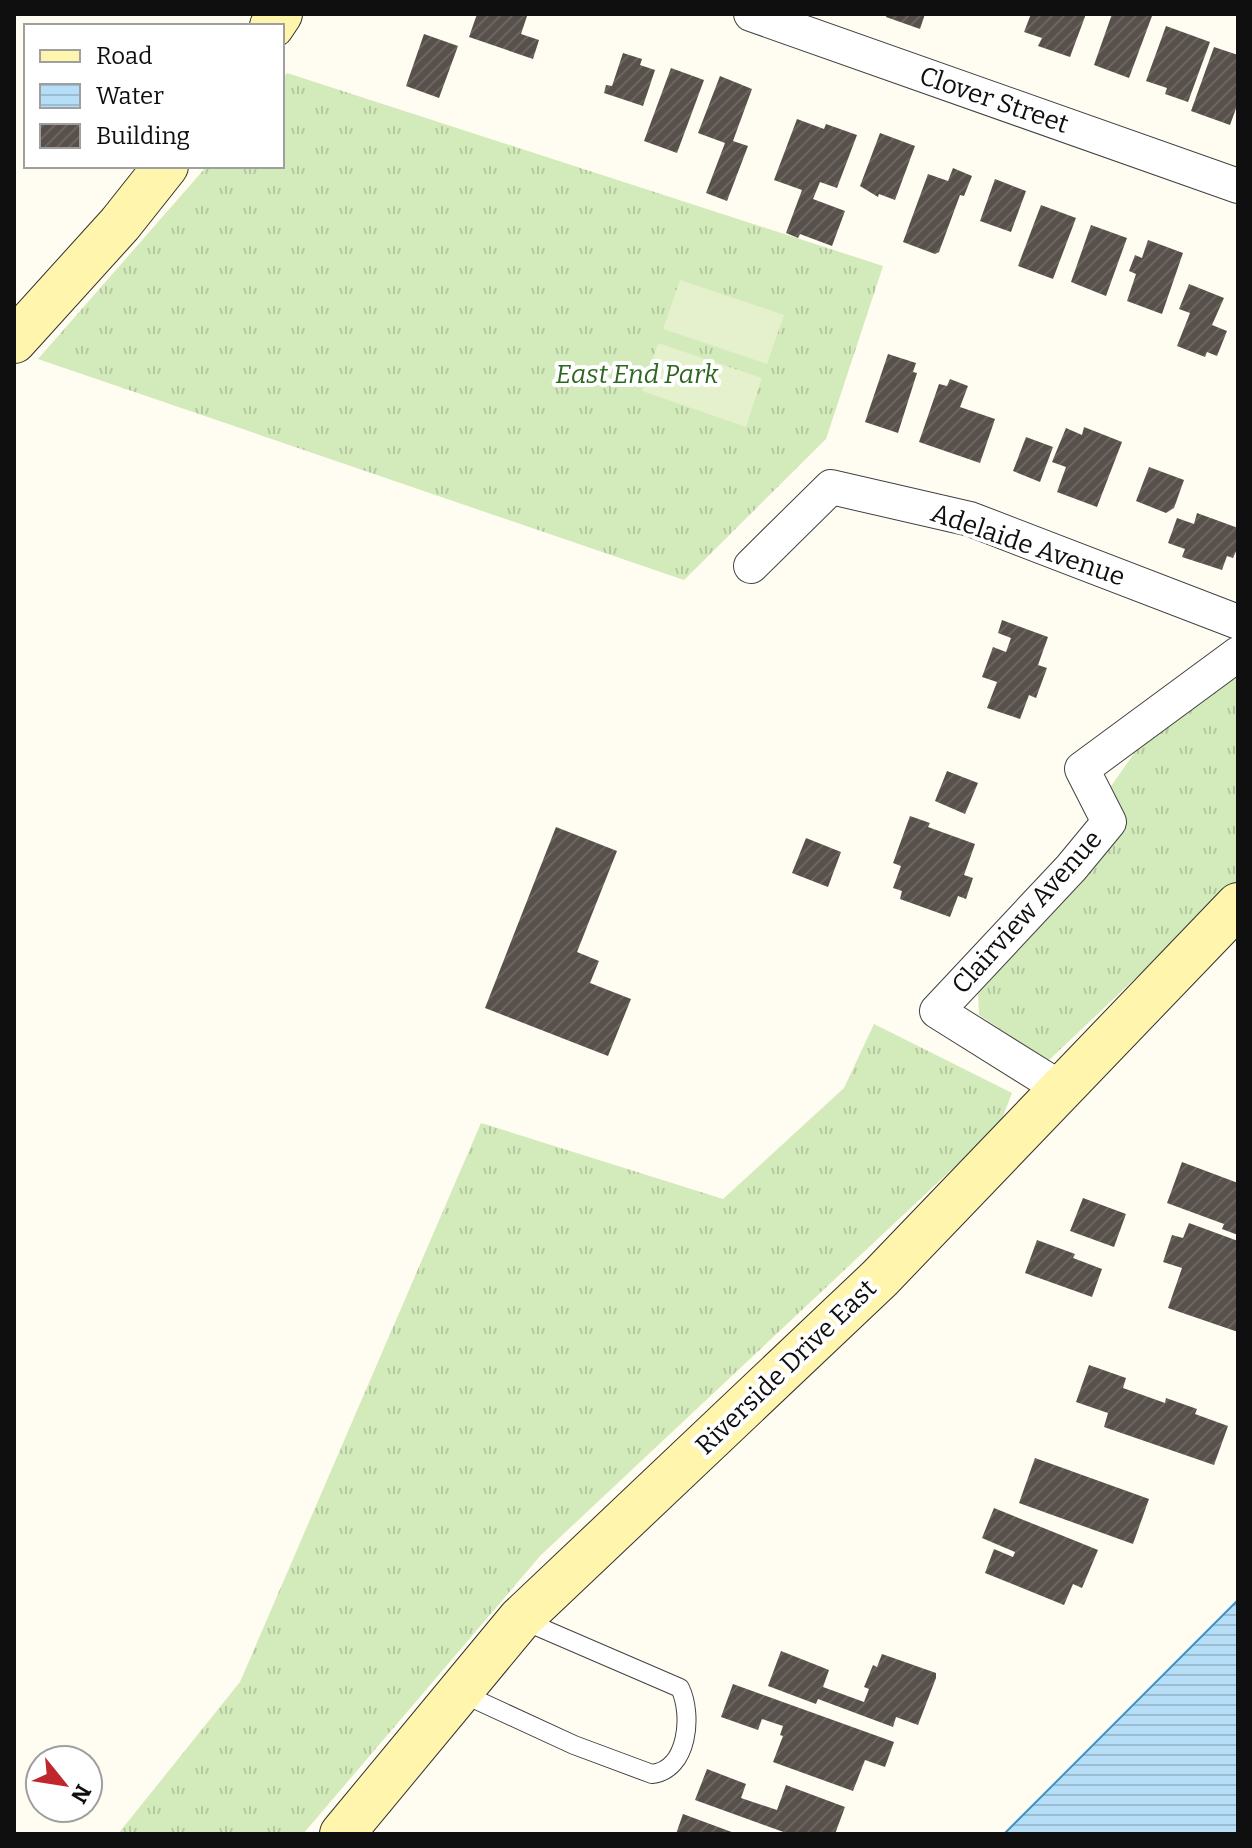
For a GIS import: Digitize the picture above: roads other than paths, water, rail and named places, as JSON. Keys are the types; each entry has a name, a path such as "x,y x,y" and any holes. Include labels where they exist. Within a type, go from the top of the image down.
{"main road":[{"path":"14,341 120,224 164,168"},
{"name":"Riverside Drive East","path":"342,1834 520,1619 880,1278 1238,905"}],"street":[{"name":"Clover Street","path":"751,14 1238,186"},
{"name":"Adelaide Avenue","path":"751,566 831,487 970,519 1238,622"},
{"name":"Clairview Avenue","path":"1060,1088 937,1011 1071,868 1109,822 1082,769 1238,654"}],"lane":[{"path":"459,1692 574,1745 652,1774 663,1773 673,1764 681,1750 687,1716 680,1688 520,1619"}],"water":[{"path":"1238,1600 1238,1834 1004,1834"}],"park label":[{"name":"East End Park","path":"637,374"}]}
